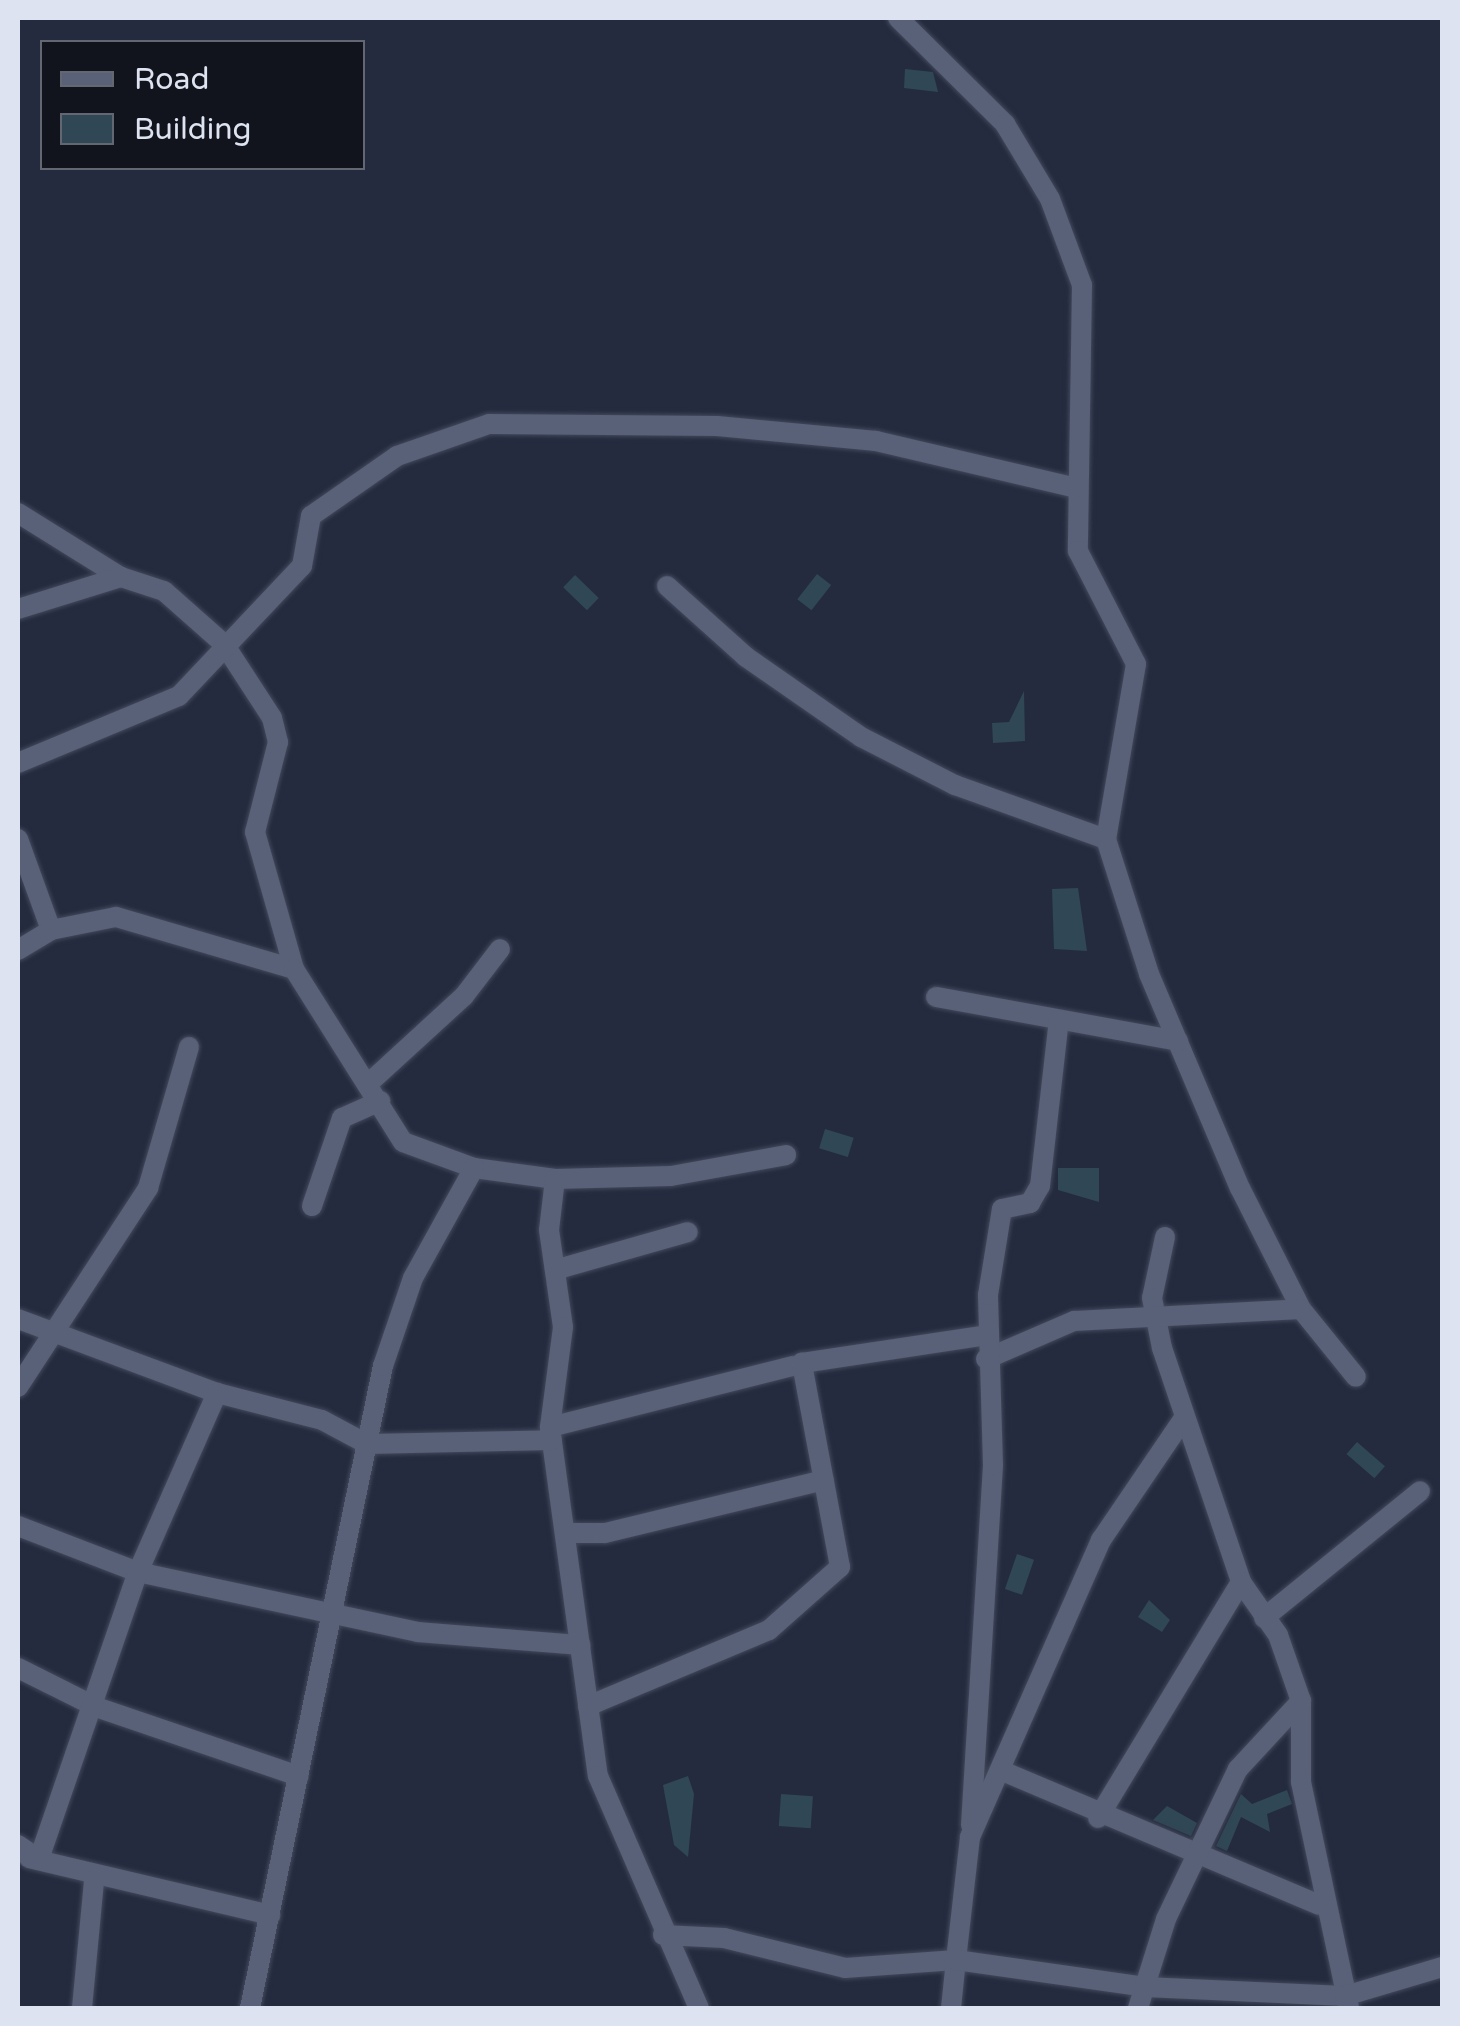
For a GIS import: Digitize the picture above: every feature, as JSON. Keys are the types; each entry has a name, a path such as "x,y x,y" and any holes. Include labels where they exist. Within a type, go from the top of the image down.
{"street":[{"path":"898,18 984,98 1050,199 1082,286 1078,551 1136,664 1106,840 1178,1042 1300,1309 1356,1377"},
{"path":"18,763 149,714 302,566 311,516 334,496 397,456 489,424 717,426 876,441 1076,488"},
{"path":"18,513 122,576 164,590 224,644 278,742 254,832 294,969 403,1142 474,1168 554,1179 671,1176 786,1154"},
{"path":"18,609 122,576"},
{"path":"667,586 746,656 861,737 955,786 1106,840"},
{"path":"18,839 51,930"},
{"path":"18,950 51,930 116,916 294,969"},
{"path":"312,1206 342,1118 375,1092 464,996 500,949"},
{"path":"936,997 1178,1042"},
{"path":"951,2008 970,1837 993,1466 987,1335 1002,1208 1030,1204 1040,1186 1059,1020"},
{"path":"18,1387 148,1188 188,1047"},
{"path":"250,2008 368,1444 413,1278 474,1168"},
{"path":"554,1179 555,1270 564,1327 551,1433 598,1776 663,1935 699,2008"},
{"path":"555,1270 688,1232"},
{"path":"1165,1237 1156,1317 1184,1418 1242,1582 1264,1618 1302,1701 1301,1782 1320,1905 1347,2002"},
{"path":"986,1359 1074,1321 1300,1309"},
{"path":"18,1319 54,1337 217,1392 322,1420 368,1444 551,1433 793,1366"},
{"path":"588,1706 769,1630 823,1588 840,1567 802,1364 987,1335"},
{"path":"28,1858 96,1707 138,1572 217,1392"},
{"path":"970,1837 1101,1540 1184,1418"},
{"path":"565,1533 606,1533 824,1480"},
{"path":"1264,1618 1420,1491"},
{"path":"18,1526 138,1572 477,1642 580,1645"},
{"path":"1098,1818 1147,1724 1242,1582"},
{"path":"18,1668 96,1707 298,1776"},
{"path":"1138,2008 1195,1857 1238,1770 1302,1701"},
{"path":"1000,1770 1098,1818 1320,1905"},
{"path":"18,1845 28,1858 94,1880 270,1915"},
{"path":"82,2008 94,1880"},
{"path":"663,1935 724,1938 845,1968 956,1960 1145,1987 1347,2002 1442,1967"}],"building":[{"path":"905,69 933,72 938,92 904,88"},
{"path":"817,574 831,585 811,610 797,599"},
{"path":"575,575 599,598 587,610 563,587"},
{"path":"1024,691 1025,741 993,743 992,723 1009,722"},
{"path":"1078,888 1087,951 1054,949 1052,889"},
{"path":"825,1129 854,1138 848,1157 819,1148"},
{"path":"1058,1168 1099,1168 1099,1202 1058,1190"},
{"path":"1357,1442 1385,1466 1374,1478 1347,1454"},
{"path":"1017,1554 1034,1560 1022,1595 1005,1589"},
{"path":"1149,1600 1170,1620 1162,1632 1138,1617"},
{"path":"688,1776 694,1794 688,1857 674,1845 663,1785"},
{"path":"1287,1790 1292,1804 1267,1814 1270,1832 1241,1817 1227,1851 1216,1846 1241,1794 1252,1804"},
{"path":"781,1794 813,1796 811,1828 779,1826"},
{"path":"1167,1806 1197,1823 1191,1836 1153,1820"}]}
